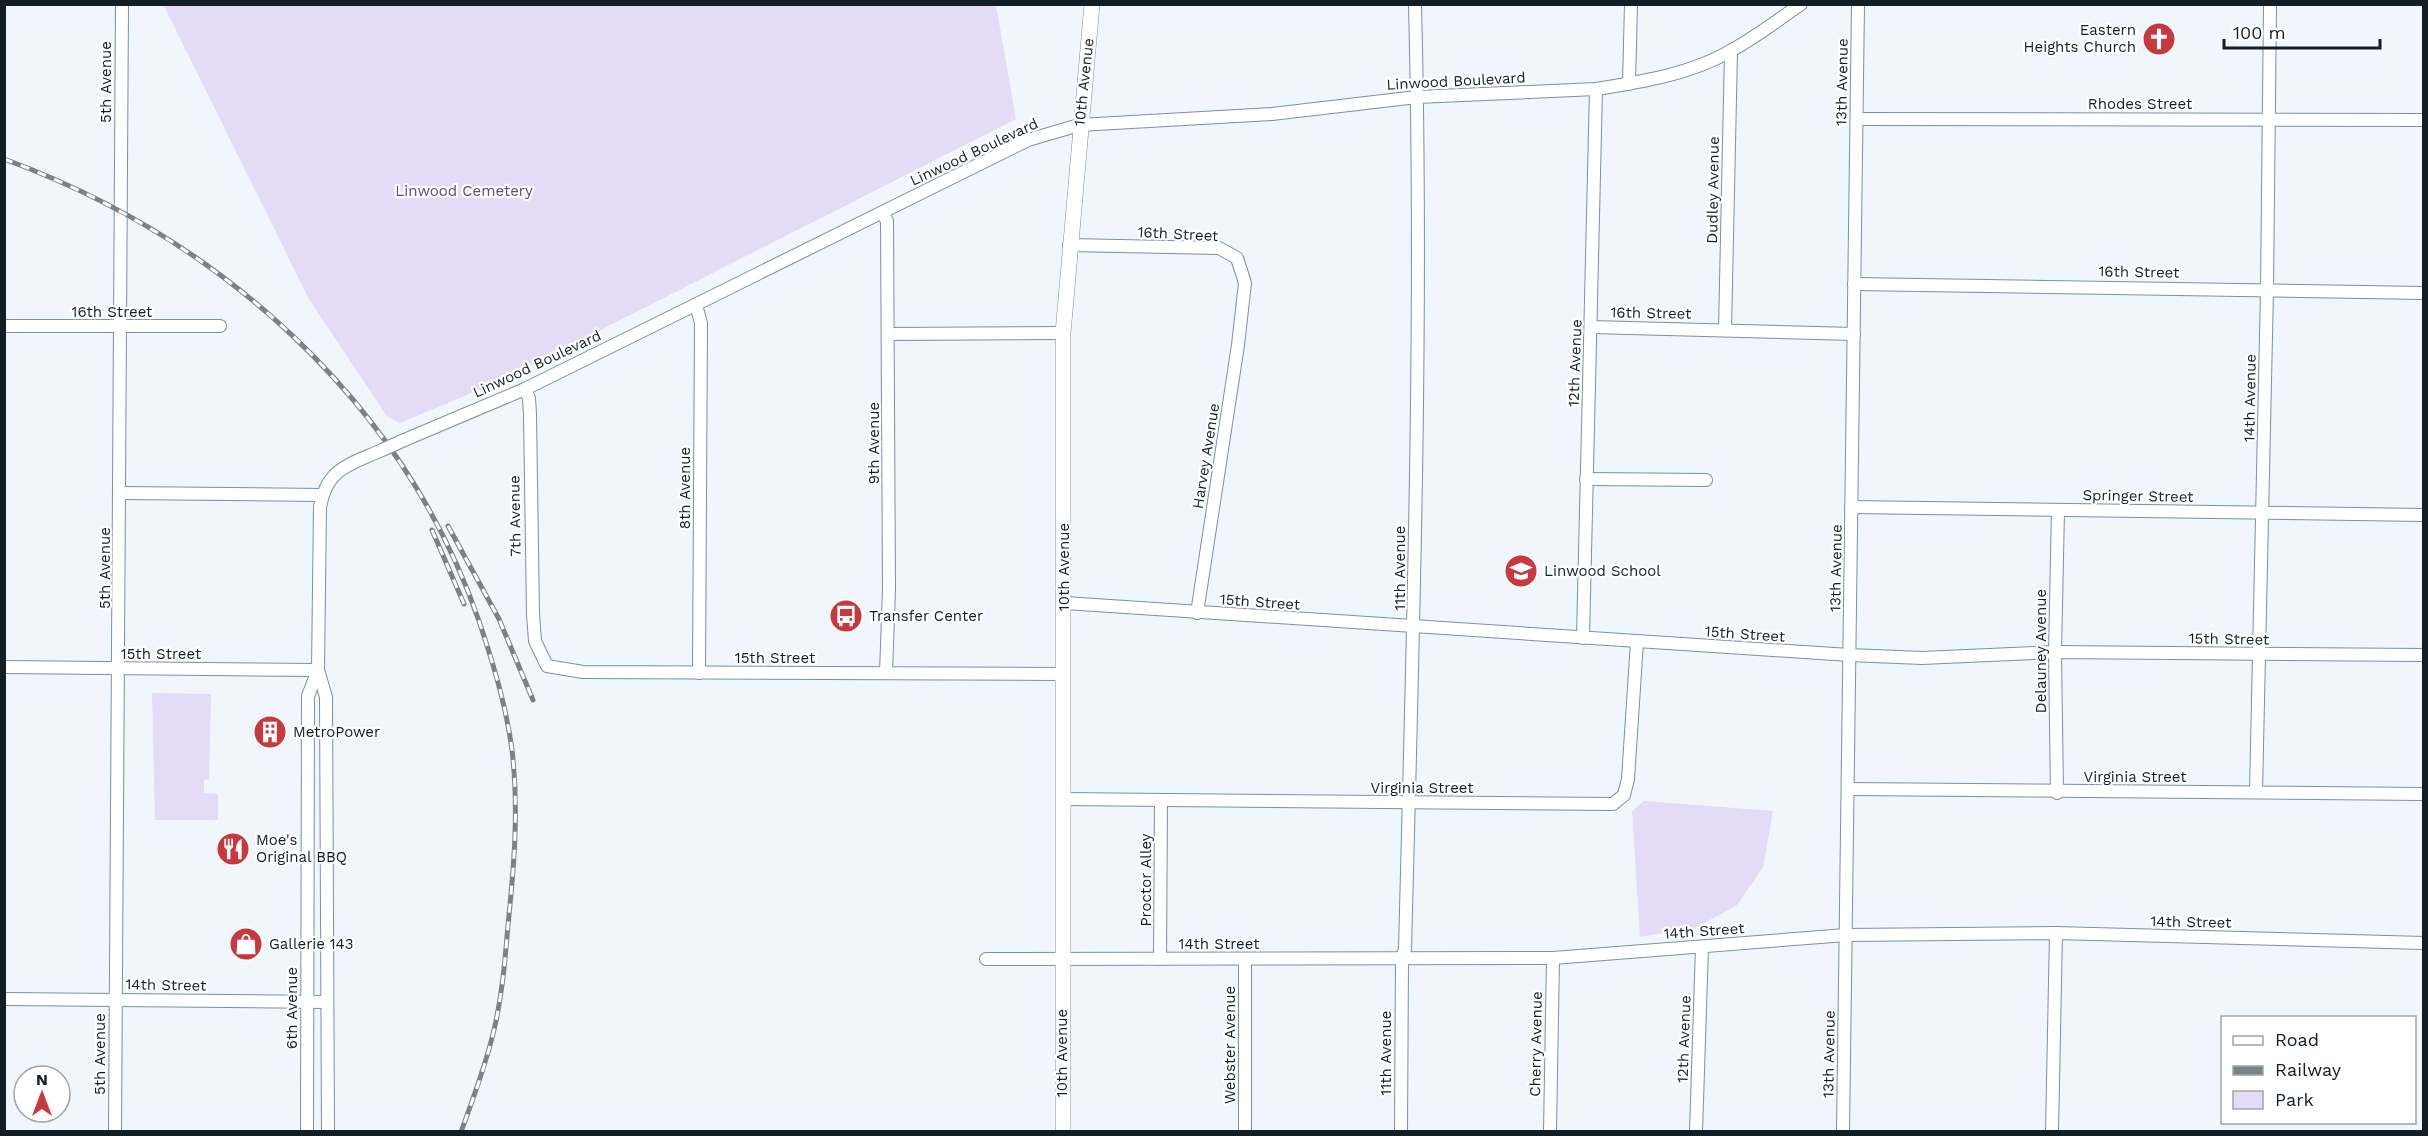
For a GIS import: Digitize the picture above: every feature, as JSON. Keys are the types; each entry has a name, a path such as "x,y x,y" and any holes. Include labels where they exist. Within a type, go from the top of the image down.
{"main road":[{"name":"10th Avenue","path":"1063,1131 1062,674 1065,603 1063,333 1079,125 1092,4"}],"street":[{"name":"5th Avenue","path":"115,1131 120,669 122,4"},
{"name":"11th Avenue","path":"1401,1131 1402,958 1405,949 1415,628 1417,97 1415,4"},
{"path":"1629,84 1631,4"},
{"name":"Linwood Boulevard","path":"322,495 327,481 342,468 525,389 1029,140 1079,125 1272,114 1417,97 1596,89 1629,84 1696,66 1731,51 1801,4"},
{"name":"13th Avenue","path":"1843,1131 1858,4"},
{"name":"14th Avenue","path":"2256,792 2267,290 2270,4"},
{"name":"Dudley Avenue","path":"1725,330 1731,51"},
{"name":"12th Avenue","path":"1583,638 1596,89"},
{"name":"Rhodes Street","path":"1857,119 2424,120"},
{"name":"9th Avenue","path":"882,213 887,221 888,334 889,589 886,673"},
{"name":"16th Street","path":"1069,245 1219,248 1237,258 1245,283 1242,303"},
{"name":"16th Street","path":"1854,284 2424,293"},
{"name":"Harvey Avenue","path":"1197,613 1242,303"},
{"name":"8th Avenue","path":"696,304 701,323 699,673"},
{"name":"16th Street","path":"4,326 220,327"},
{"name":"16th Street","path":"1591,327 1854,334"},
{"path":"888,334 1063,333"},
{"name":"7th Avenue","path":"525,389 529,398 530,414 533,614 537,644"},
{"path":"1586,479 1706,480"},
{"path":"121,493 322,495"},
{"name":"6th Avenue","path":"322,495 318,670 326,697 328,1131"},
{"name":"Springer Street","path":"1851,507 2424,515"},
{"name":"Delauney Avenue","path":"2057,793 2055,652 2058,510"},
{"name":"15th Street","path":"1065,603 1849,656 1922,658 2055,652 2424,655"},
{"name":"Virginia Street","path":"1064,799 1601,804 1619,801 1624,795 1628,780 1637,642"},
{"name":"15th Street","path":"537,644 547,666 583,672 1062,674"},
{"name":"15th Street","path":"4,667 318,670"},
{"name":"6th Avenue","path":"307,1131 308,696 318,670"},
{"name":"Virginia Street","path":"1848,789 2057,793 2424,794"},
{"name":"Proctor Alley","path":"1160,959 1161,801"},
{"path":"2052,1131 2056,933"},
{"name":"14th Street","path":"986,959 1553,958 1846,935 2056,933 2424,943"},
{"name":"12th Avenue","path":"1696,1131 1702,947"},
{"name":"Cherry Avenue","path":"1550,1131 1553,958"},
{"name":"Webster Avenue","path":"1245,959 1245,1131"},
{"name":"14th Street","path":"4,999 326,1002"}],"green space":[{"name":"Linwood Cemetery","path":"163,4 996,5 1016,119 500,381 400,423 387,416 309,299"},
{"path":"152,693 211,694 209,779 204,780 204,793 218,794 218,820 155,820"},
{"path":"1644,801 1773,811 1763,867 1737,905 1695,928 1640,937 1632,811"}],"railway":[{"path":"4,159 83,193 159,234 229,282 294,337 352,399 403,467 446,541 479,621 498,684 512,750 515,794 514,860 501,993 486,1059 461,1132"},
{"path":"448,526 499,619 533,700"},
{"path":"432,530 464,604"}],"place":[{"name":"Eastern Heights Church","path":"2159,39"},
{"name":"Linwood School","path":"1521,571"},
{"name":"Transfer Center","path":"846,616"},
{"name":"MetroPower","path":"270,732"},
{"name":"Moe's Original BBQ","path":"233,849"},
{"name":"Gallerie 143","path":"246,944"}]}
